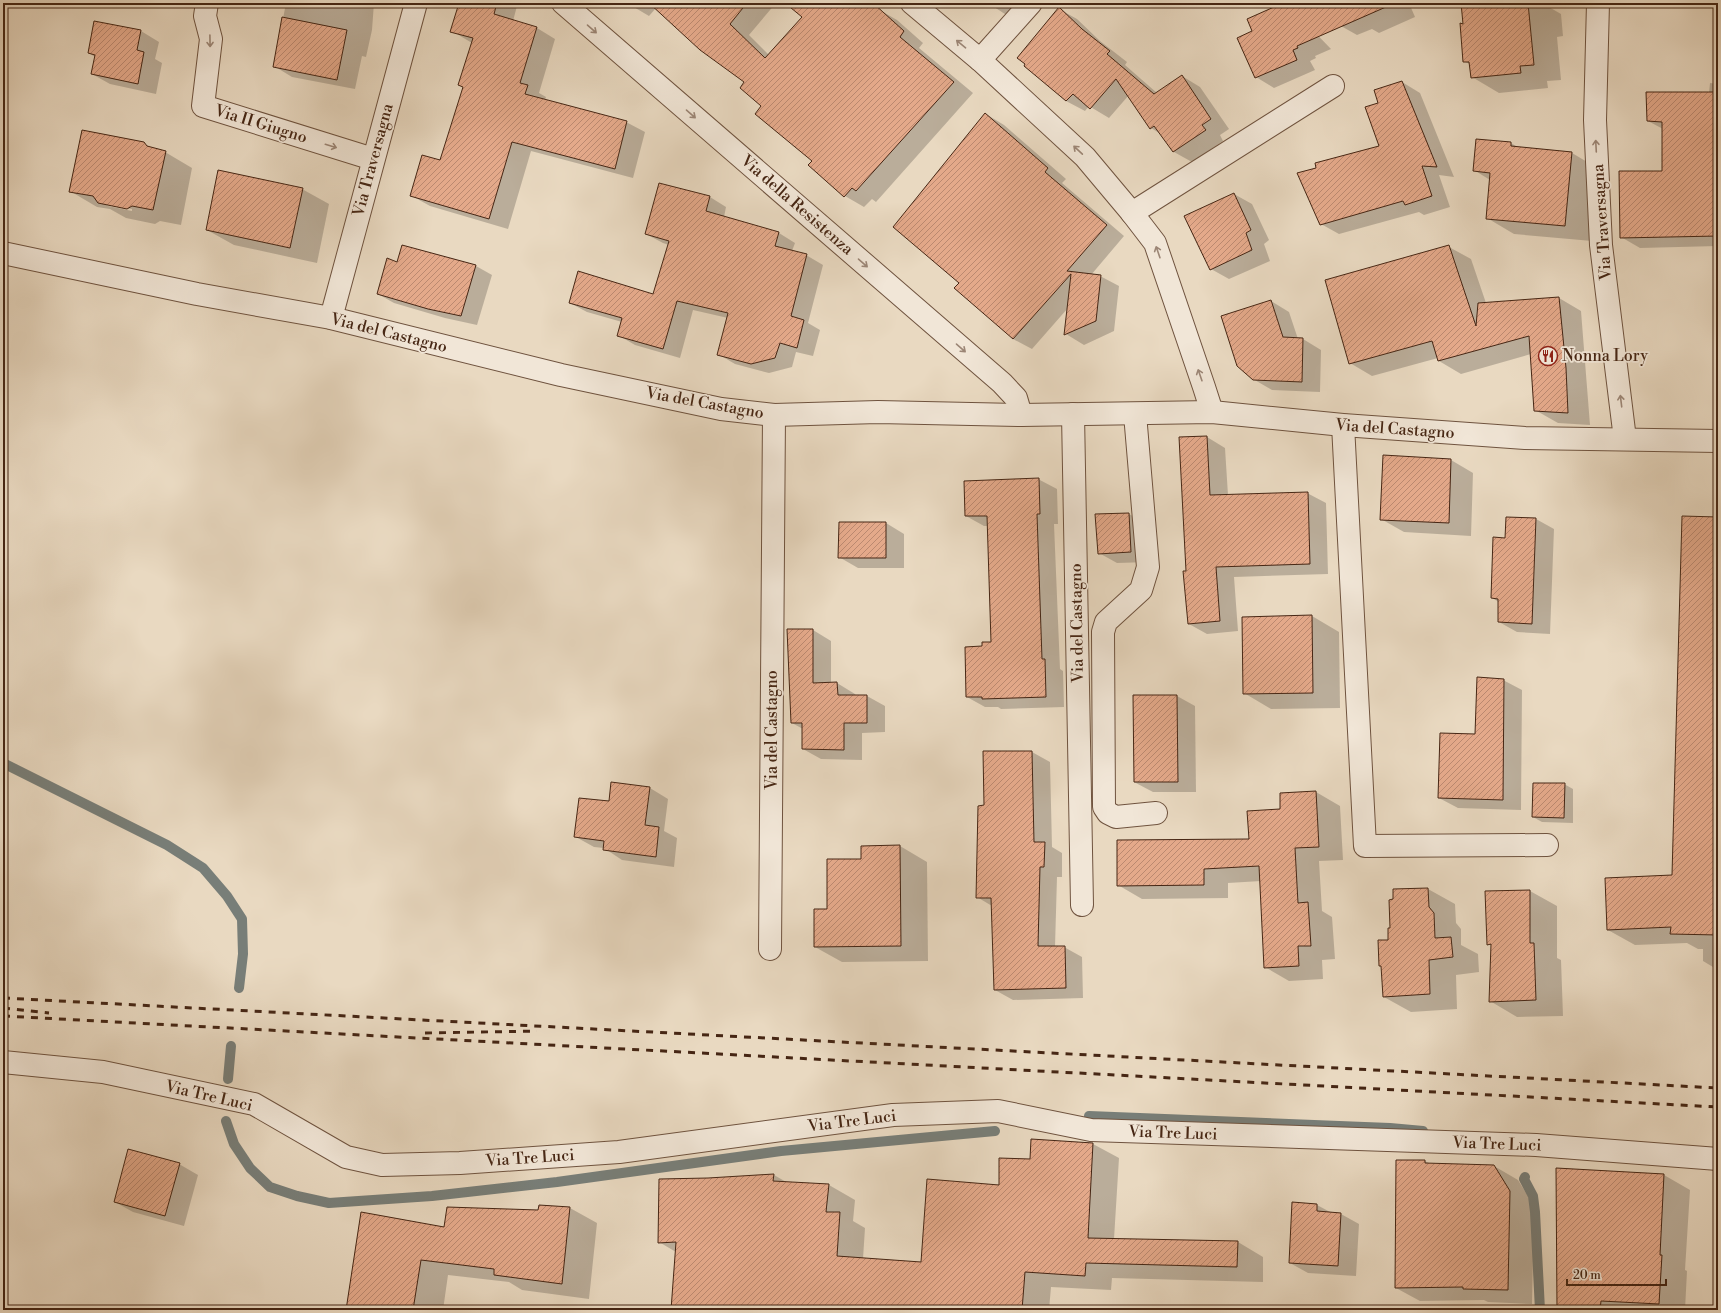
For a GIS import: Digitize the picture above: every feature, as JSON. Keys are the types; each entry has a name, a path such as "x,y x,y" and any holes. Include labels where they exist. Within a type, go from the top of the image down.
{"street":[{"name":"Via II Giugno","path":"207,3 205,16 211,39 203,106 372,159"},
{"name":"Via Traversagna","path":"331,318 372,159 416,3"},
{"name":"Via della Resistenza","path":"563,3 1002,383 1016,398 1021,415"},
{"path":"912,3 980,60 1085,157 1155,243 1212,412"},
{"path":"980,60 1031,3"},
{"name":"Via Traversagna","path":"1598,3 1595,120 1601,245 1625,440"},
{"path":"1132,213 1333,86"},
{"name":"Via del Castagno","path":"3,253 197,294 331,318 561,375 721,409 774,414 878,412 1021,415 1212,412 1344,425 1525,438 1718,441"},
{"name":"Via del Castagno","path":"770,949 774,414"},
{"name":"Via del Castagno","path":"1073,414 1082,905"},
{"path":"1135,414 1148,567 1140,590 1106,622 1102,632 1104,807 1108,813 1116,817 1156,813"},
{"path":"1344,425 1365,846 1547,845"},
{"name":"Via Tre Luci","path":"3,1062 103,1072 254,1104 346,1157 382,1165 460,1163 619,1152 893,1115 998,1111 1091,1130 1536,1145 1718,1159"}],"building":[{"path":"459,3 497,3 494,14 537,27 520,83 528,85 525,94 627,121 615,169 512,142 489,219 410,196 422,155 440,160 463,87 458,85 473,38 450,32"},
{"path":"649,3 747,3 730,24 765,58 802,17 785,3 873,3 904,31 900,37 954,82 856,191 852,188 844,197 808,165 812,161 755,114 761,106 740,88 744,82 700,50"},
{"path":"1283,3 1395,3 1297,46 1298,48 1293,50 1297,60 1255,78 1237,38 1252,31 1247,19"},
{"path":"1461,3 1528,3 1534,65 1520,66 1521,73 1471,78 1469,62 1463,62 1460,23 1463,24"},
{"path":"1059,7 1082,29 1110,51 1107,54 1154,94 1182,75 1211,119 1202,125 1206,130 1173,152 1154,126 1150,129 1116,79 1090,109 1073,94 1066,101 1024,66 1025,64 1017,58"},
{"path":"282,17 347,30 337,80 273,67"},
{"path":"94,21 141,30 137,50 144,52 138,84 91,74 95,55 88,53"},
{"path":"1402,81 1437,167 1422,166 1432,196 1405,205 1403,201 1320,225 1297,173 1316,168 1315,163 1379,146 1365,107 1378,103 1374,90"},
{"path":"1646,92 1718,92 1718,236 1620,238 1619,171 1662,171 1662,122 1647,121"},
{"path":"985,113 1048,168 1045,172 1107,225 1067,271 1101,275 1096,321 1064,335 1071,274 1013,339 954,288 959,283 893,227"},
{"path":"82,130 144,142 147,146 166,151 153,210 132,206 127,209 98,203 93,196 69,192"},
{"path":"1476,139 1511,142 1511,146 1572,152 1565,226 1486,219 1490,173 1473,171"},
{"path":"218,170 303,188 290,248 206,230"},
{"path":"659,183 710,196 706,211 779,232 775,246 807,254 791,316 804,320 797,348 780,343 775,358 751,364 717,355 728,313 677,301 663,349 617,336 622,318 569,303 578,271 653,294 669,241 645,234"},
{"path":"1234,193 1251,230 1246,233 1252,250 1210,270 1184,216"},
{"path":"402,245 476,265 461,316 428,309 377,294 387,258 397,262"},
{"path":"1449,245 1476,326 1478,303 1559,297 1566,368 1568,413 1534,411 1529,336 1438,361 1432,341 1349,364 1325,280"},
{"path":"1271,300 1283,337 1303,338 1302,382 1253,380 1237,366 1221,316"},
{"path":"1207,436 1210,495 1308,492 1310,564 1216,567 1220,621 1188,624 1183,571 1186,571 1179,437"},
{"path":"1383,455 1451,459 1449,523 1380,520"},
{"path":"1039,478 1040,514 1037,514 1042,659 1045,659 1046,697 982,699 982,697 966,697 965,647 982,646 982,642 991,642 987,516 965,516 964,481"},
{"path":"1129,513 1131,552 1098,554 1095,514"},
{"path":"1682,516 1718,517 1718,935 1670,934 1671,927 1607,930 1605,878 1672,875"},
{"path":"1506,517 1536,518 1532,624 1498,622 1498,599 1491,598 1493,537 1505,538"},
{"path":"839,522 886,522 886,558 838,558"},
{"path":"1312,615 1313,693 1243,694 1242,617"},
{"path":"787,629 813,629 813,683 837,682 838,695 867,695 867,723 844,723 844,750 802,749 802,723 791,723"},
{"path":"1477,677 1504,679 1503,800 1438,798 1440,733 1475,734"},
{"path":"1133,695 1177,695 1178,782 1134,782"},
{"path":"983,751 1032,751 1034,842 1045,842 1044,867 1040,867 1038,946 1065,946 1066,988 994,990 991,898 976,898 978,806 984,805"},
{"path":"611,782 650,787 645,825 659,827 656,857 603,850 604,841 574,837 579,798 609,801"},
{"path":"1533,783 1565,783 1564,818 1532,817"},
{"path":"1316,791 1319,847 1295,848 1298,903 1308,902 1311,946 1298,946 1299,966 1264,968 1259,866 1204,869 1204,885 1117,886 1117,840 1249,839 1247,811 1280,809 1280,793"},
{"path":"900,845 901,946 814,947 814,909 827,909 827,859 861,859 861,846"},
{"path":"1428,888 1429,907 1434,913 1435,938 1451,937 1453,957 1429,960 1430,994 1383,997 1381,966 1379,966 1378,940 1388,940 1388,928 1390,928 1389,900 1393,899 1393,889"},
{"path":"1530,890 1530,943 1534,943 1536,1000 1489,1002 1491,944 1487,945 1485,891"},
{"path":"1031,1139 1093,1143 1088,1238 1238,1241 1237,1267 1086,1263 1085,1276 1025,1272 1022,1310 671,1310 676,1242 658,1243 659,1179 774,1174 773,1181 829,1184 826,1212 840,1212 837,1256 921,1262 927,1179 999,1185 999,1158 1030,1159"},
{"path":"128,1149 180,1163 165,1216 114,1202"},
{"path":"1396,1160 1425,1160 1425,1163 1494,1165 1510,1191 1508,1290 1463,1289 1463,1287 1395,1288"},
{"path":"1556,1168 1664,1174 1659,1304 1601,1301 1600,1310 1557,1310"},
{"path":"1292,1202 1317,1204 1317,1211 1341,1213 1338,1266 1289,1263"},
{"path":"539,1205 570,1207 562,1284 494,1275 494,1269 421,1260 413,1310 346,1310 361,1212 444,1227 447,1207 538,1210"}],"waterway":[{"path":"3,763 167,845 203,868 227,896 242,919 243,954 239,988"},
{"path":"228,1079 231,1046"},
{"path":"1089,1116 1390,1128 1423,1131"},
{"path":"226,1121 234,1144 250,1168 270,1187 297,1196 329,1203 432,1196 557,1182 781,1151 995,1131"},
{"path":"1525,1177 1524,1179 1533,1196 1535,1212 1540,1310"}],"railway":[{"path":"3,998 1718,1088"},
{"path":"3,1008 49,1013"},
{"path":"3,1016 1718,1107"},
{"path":"425,1033 537,1031"}],"place":[{"name":"Nonna Lory","path":"1548,356"}]}
